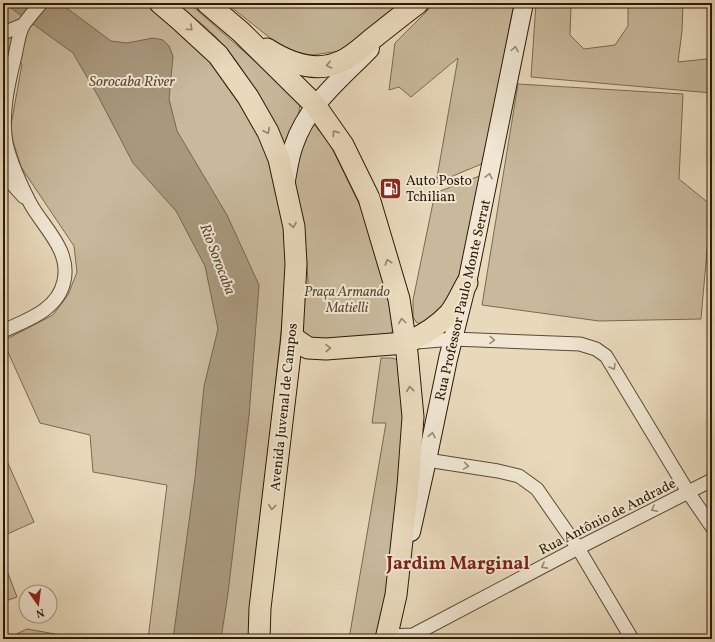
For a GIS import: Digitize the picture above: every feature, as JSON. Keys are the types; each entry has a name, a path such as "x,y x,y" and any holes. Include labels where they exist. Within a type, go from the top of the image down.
{"highway":[{"name":"Avenida Juvenal de Campos","path":"160,3 218,55 248,97 271,139 279,159 294,227 296,264 292,337 260,608 259,639"},
{"path":"207,3 241,32 315,105 343,145 369,198 399,299 406,343 413,417 408,486 396,596 387,638"},
{"path":"241,32 282,58 298,65 332,65 351,56 418,3"},
{"path":"292,337 308,348 326,349 406,343 440,322 450,312 467,283"}],"main road":[{"path":"285,187 293,146 301,128 315,105 418,3"},
{"name":"Rua Professor Paulo Monte Serrat","path":"396,596 427,460 446,365 467,283 524,3"}],"street":[{"path":"3,94 23,25 41,3"},
{"path":"3,33 23,25"},
{"path":"3,60 7,70 8,81 6,144 11,161 30,202 58,246 63,257 65,272 64,281 54,300 46,309 3,331"},
{"path":"3,174 30,202"},
{"path":"406,343 453,339 580,344 596,349 606,356 688,492 712,527"},
{"path":"427,460 498,471 519,476 537,489 578,548 632,639"},
{"name":"Rua Antônio de Andrade","path":"387,638 413,636 578,548 712,480"}],"green space":[{"path":"3,3 145,3 216,65 262,134 283,216 286,250 285,294 257,542 249,639 148,639 167,485 93,472 90,435 40,423 3,341 53,315 68,295 77,272 74,246 21,167 12,138 11,125 22,64 3,45"},
{"path":"176,3 189,3 299,100 300,105 298,117 284,146 270,117 237,62 216,37"},
{"path":"226,3 401,3 357,43 339,51 307,56 284,49"},
{"path":"435,3 514,3 484,163 436,183 458,58 411,97 399,87 389,90 395,43"},
{"path":"536,3 555,3 571,6 570,35 584,49 615,45 628,26 628,3 683,3 682,31 678,62 706,59 712,60 712,93 531,77"},
{"path":"518,84 683,94 679,179 711,205 701,319 599,321 482,305"},
{"name":"Praça Armando Matielli","path":"313,123 330,144 368,222 390,302 393,329 391,334 347,340 309,339 303,330 302,317 308,282 306,250 294,185 298,154"},
{"path":"482,175 461,277 455,294 433,317 421,324 416,322 413,317 413,300 435,193"},
{"path":"381,358 392,358 398,360 406,401 398,496 386,601 379,639 349,639 386,423 372,423"},
{"path":"3,452 34,522 3,536"},
{"path":"3,560 17,597 3,602"},
{"path":"27,629 83,639 6,639"}],"water":[{"name":"Sorocaba River","path":"4,3 60,3 111,41 127,43 153,38 163,40 169,46 173,56 169,99 177,131 227,215 259,285 249,416 228,593 221,639 173,639 195,478 204,386 218,329 205,266 176,211 133,163 98,96 73,53"}],"place":[{"name":"Auto Posto Tchilian","path":"390,188"}],"district":[{"name":"Jardim Marginal","path":"458,563"}],"water label":[{"name":"Rio Sorocaba","path":"218,259"}]}
